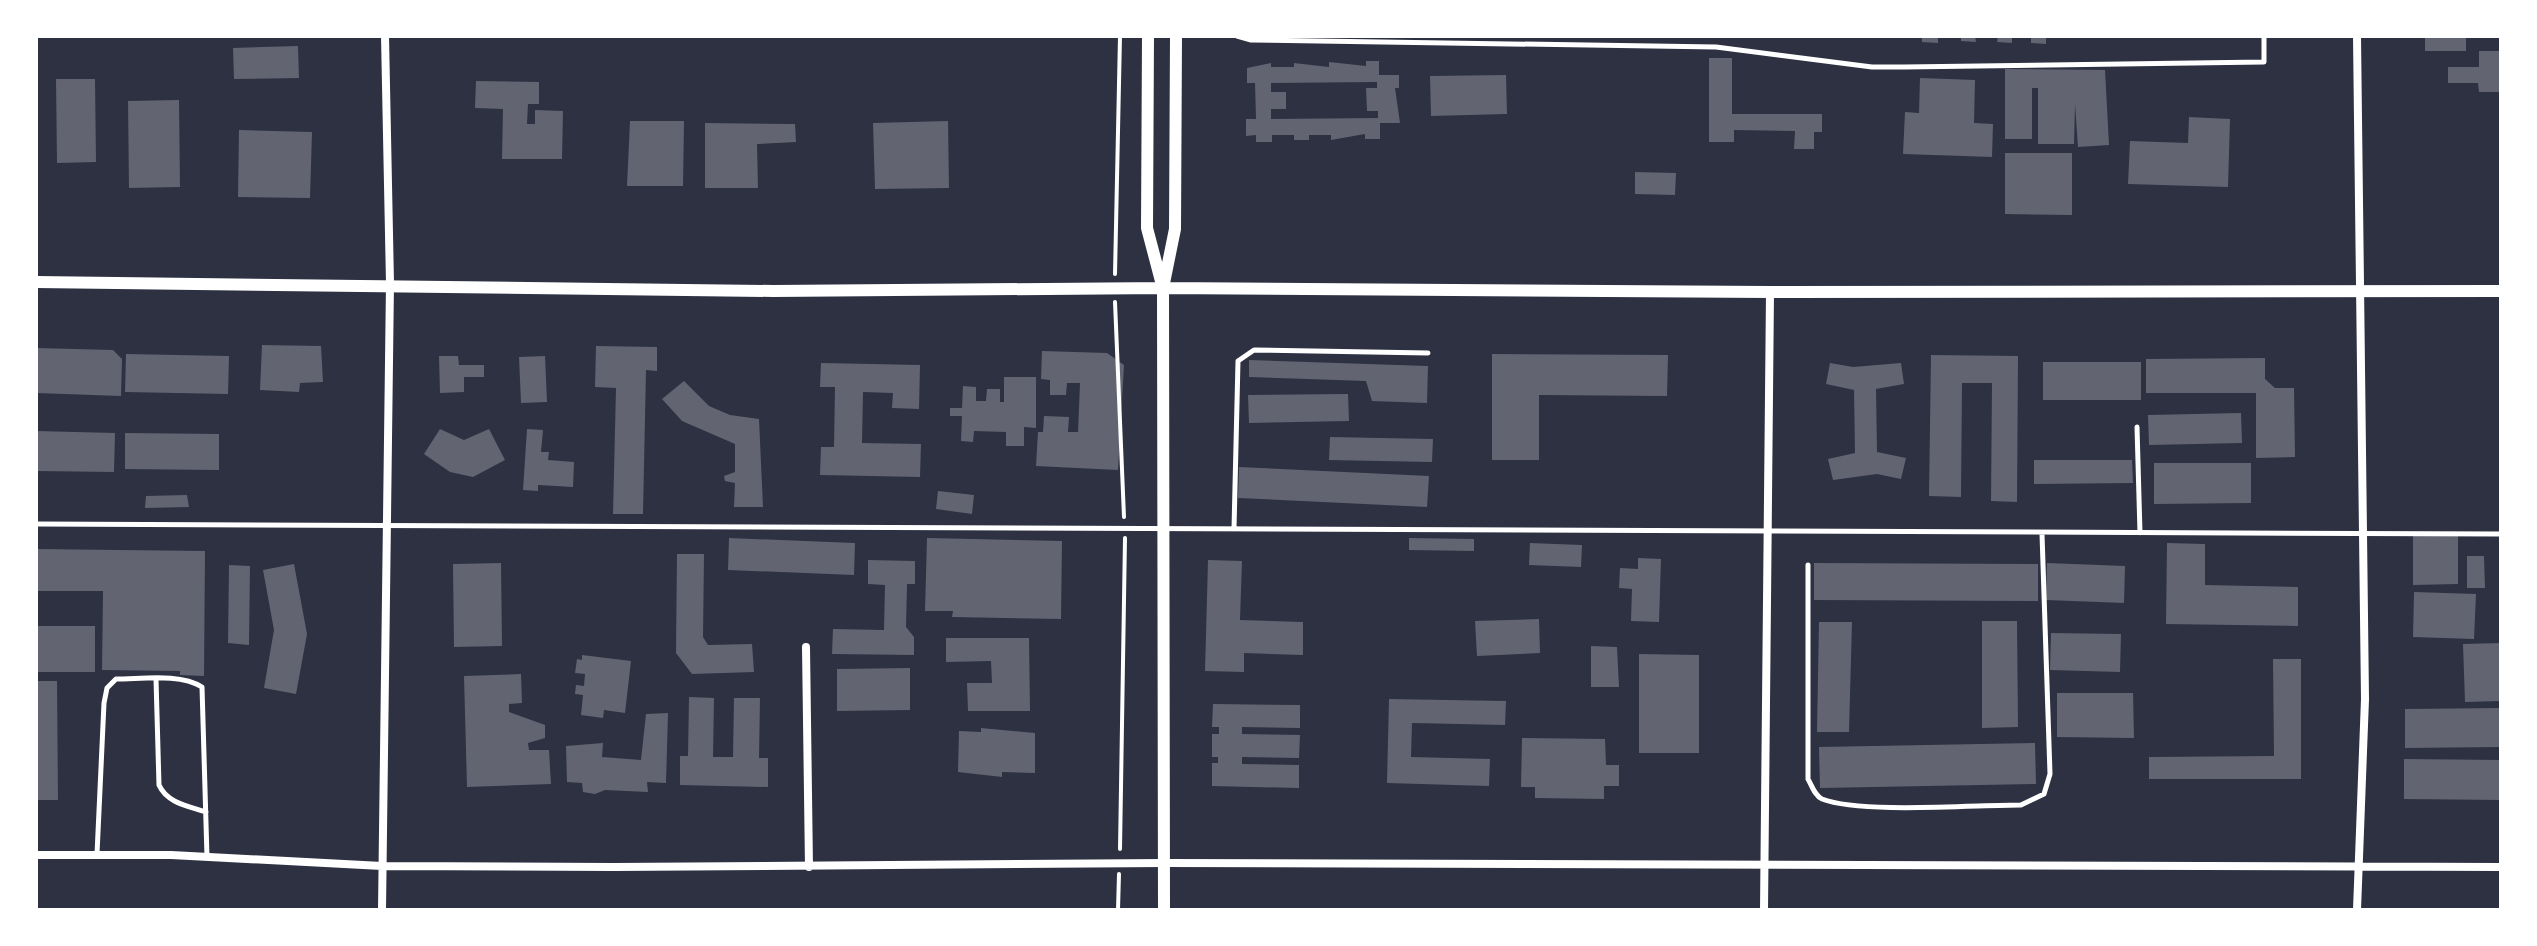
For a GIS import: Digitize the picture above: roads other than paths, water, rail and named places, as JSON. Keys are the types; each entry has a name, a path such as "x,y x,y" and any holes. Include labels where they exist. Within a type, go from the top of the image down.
{"main road":[{"path":"1148,36 1147,228 1163,288"},
{"path":"1164,910 1166,528 1163,288 1175,229 1176,36"},
{"path":"36,282 390,283 773,291 1163,288 1770,292 2501,291"}],"street":[{"path":"382,910 384,528 390,283 385,36"},
{"path":"2357,36 2365,699 2357,910"},
{"path":"1764,910 1770,292"},
{"path":"806,647 809,867"},
{"path":"36,855 207,857 382,866 809,867 1165,863 1765,867 2096,865 2358,869 2501,867"}],"lane":[{"path":"1237,36 1251,40 1396,39 1716,47 1872,67 2264,62 2264,36"},
{"path":"1234,529 1238,361 1245,353 1254,350 1428,353"},
{"path":"2137,427 2140,533"},
{"path":"36,524 384,528 2501,534"},
{"path":"1808,565 1808,779 1815,793 1821,798 1863,805 2021,805 2044,794 2050,774 2042,534"},
{"path":"97,855 107,688 116,679 156,679 194,682 202,687 207,857"},
{"path":"156,679 159,785 163,794 173,800 206,812"}]}
